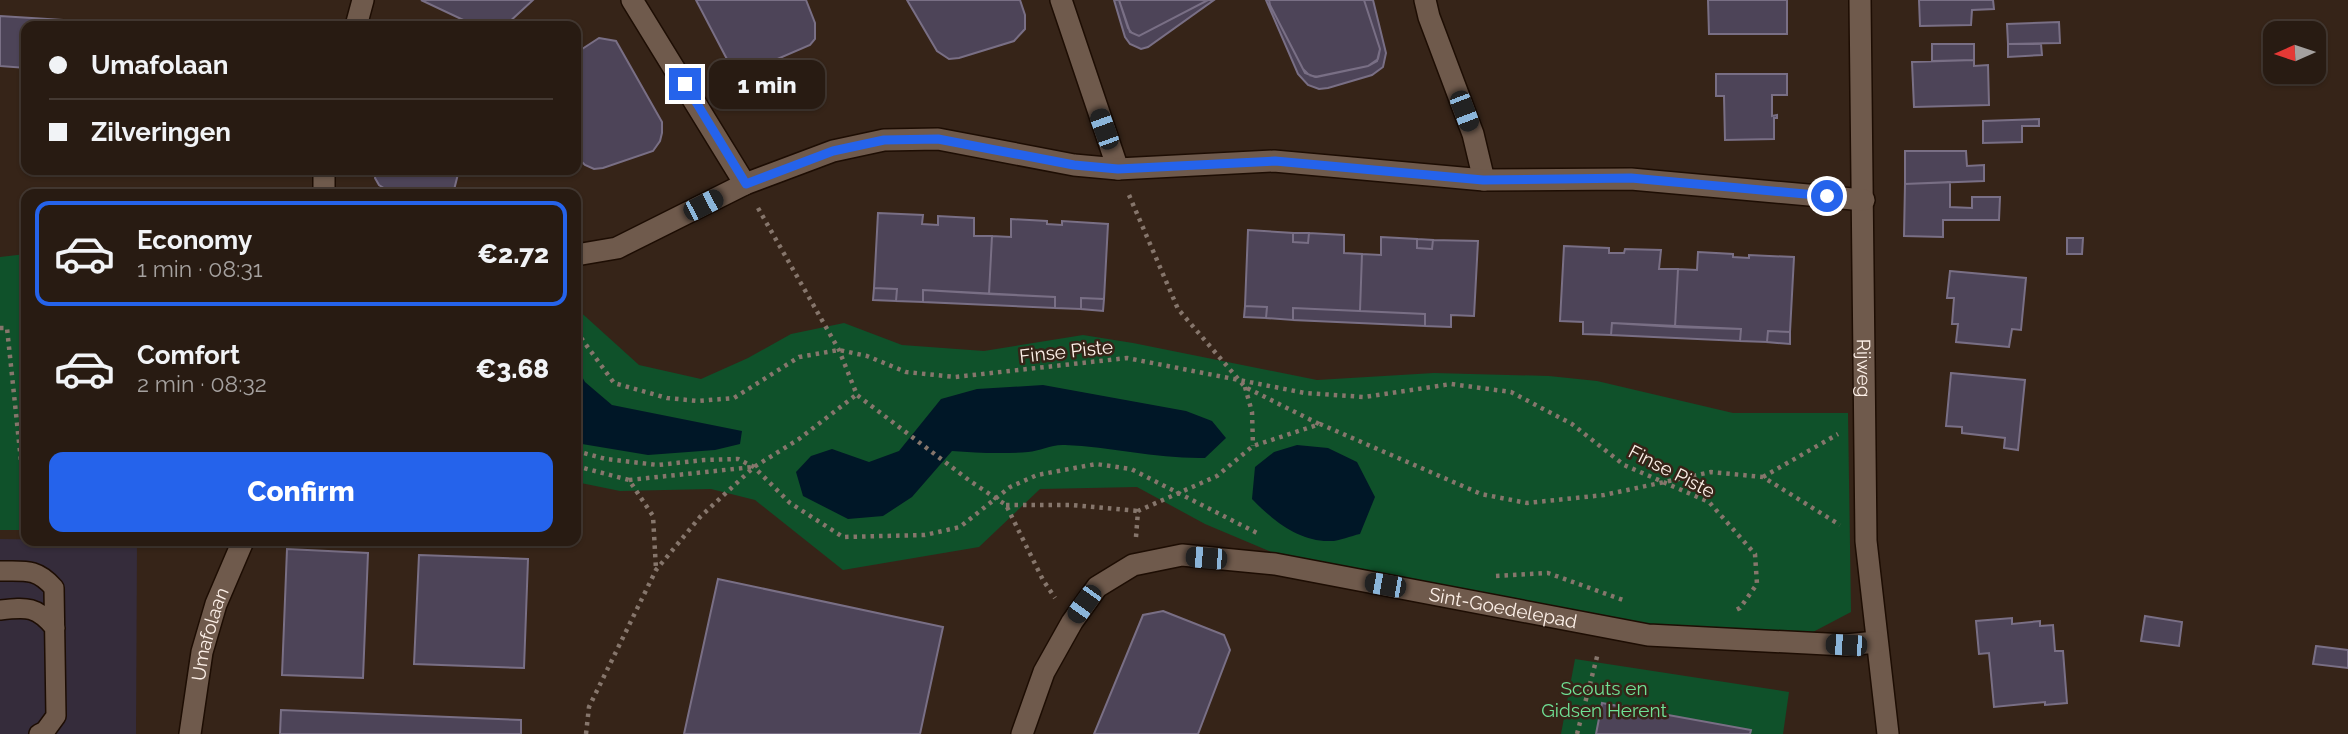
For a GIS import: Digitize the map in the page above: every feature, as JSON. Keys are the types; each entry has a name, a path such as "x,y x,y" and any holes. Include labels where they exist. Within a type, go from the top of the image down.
{"street":[{"path":"357,21 363,0"},
{"path":"632,0 746,184"},
{"path":"1060,0 1118,169"},
{"path":"1425,0 1473,134 1483,180"},
{"name":"Rijweg","path":"1860,0 1866,541 1888,734"},
{"path":"581,254 617,248 746,184 833,151 884,140 938,139 1074,165 1118,169 1275,161 1483,180 1631,178 1864,200"},
{"name":"Umafolaan","path":"190,734 202,652 216,604 241,546"},
{"name":"Sint-Goedelepad","path":"1022,734 1044,672 1072,622 1097,587 1133,565 1182,555 1275,564 1648,635 1846,645 1876,642"}],"lane":[{"path":"0,570 23,570 43,575 54,588 56,716 45,731 38,734"},
{"path":"0,610 25,608 43,614 55,628"}],"path":[{"path":"1118,169 1178,309 1245,387 1252,412 1252,446"},
{"path":"746,184 839,350 857,395 1006,505 1043,580 1072,622"},
{"path":"0,328 8,328 21,459"},
{"name":"Finse Piste","path":"581,338 614,383 667,398 698,401 734,398 799,357 839,350 867,356 906,372 955,377 1126,358 1305,393 1364,397 1451,384 1511,393 1572,424 1624,465 1709,502 1755,554 1758,584 1740,608 1731,612"},
{"path":"1245,387 1320,424 1481,494 1527,503 1604,495 1711,472 1762,477 1866,541"},
{"path":"586,734 589,707 656,570 700,517 754,467 799,439 857,395"},
{"path":"1762,477 1863,420"},
{"path":"1006,505 1072,505 1138,511 1217,477 1252,446 1320,424"},
{"path":"581,452 606,459 659,466 737,459 754,467 790,503 843,537 925,535 960,527 1010,487 1037,475 1096,464 1131,469 1271,539"},
{"path":"581,467 629,480 754,467"},
{"path":"629,480 653,516 656,570"},
{"path":"1133,565 1138,511"},
{"path":"1495,576 1548,573 1632,603"},
{"path":"1577,734 1605,627"}],"shaded area":[{"path":"0,539 21,539 21,546 137,546 136,734 0,734"}],"green space":[{"path":"21,255 21,530 0,530 0,257"},
{"path":"581,313 639,365 701,379 748,358 791,334 844,323 902,345 984,351 1083,335 1317,380 1434,373 1549,376 1597,381 1733,413 1848,413 1851,612 1813,632 1656,625 1532,606 1274,553 1205,524 1137,487 1040,489 979,547 843,570 755,500 711,489 620,491 581,483"},
{"name":"Scouts en Gidsen Herent","path":"1575,659 1789,692 1783,734 1561,734"}],"water":[{"path":"581,375 585,382 612,405 742,431 740,444 715,450 648,455 581,444"},
{"path":"1043,385 1186,411 1212,421 1226,438 1205,458 1170,457 1065,445 1018,453 952,451 912,497 883,516 848,519 803,496 796,472 811,456 832,449 869,462 899,451 941,399 977,389"},
{"path":"1297,445 1328,448 1357,462 1375,497 1360,534 1332,541 1306,537 1276,521 1252,499 1255,467 1274,452"}],"building":[{"path":"421,0 533,0 510,21 465,21"},
{"path":"696,0 806,0 815,23 815,39 810,45 743,72 729,63"},
{"path":"907,0 1020,0 1025,15 1025,29 1014,41 949,59 937,51"},
{"path":"1114,0 1119,0 1130,32 1139,36 1208,0 1214,0 1148,47 1141,49 1130,44 1125,37"},
{"path":"1119,0 1208,0 1139,36 1128,28"},
{"path":"1266,0 1269,0 1305,73 1315,77 1368,66 1377,61 1380,49 1364,0 1373,0 1386,53 1383,67 1372,75 1328,88 1319,89 1308,85 1298,74"},
{"path":"1269,0 1364,0 1380,49 1378,59 1368,66 1317,77 1309,75 1303,69"},
{"path":"1708,0 1787,0 1787,34 1709,34"},
{"path":"1919,0 1993,0 1994,9 1972,10 1971,25 1920,26"},
{"path":"0,16 78,21 21,21 21,68 0,66"},
{"path":"2059,22 2060,43 2008,44 2007,24"},
{"path":"599,38 616,41 662,122 660,141 653,151 603,168 594,169 581,161 581,50"},
{"path":"1932,44 1974,44 1974,60 1932,61"},
{"path":"2008,44 2041,44 2042,55 2008,57"},
{"path":"1974,60 1974,66 1988,65 1989,105 1914,107 1912,62"},
{"path":"1716,74 1787,74 1787,95 1772,95 1772,116 1777,115 1777,118 1774,118 1774,139 1725,140 1724,96 1716,96"},
{"path":"2039,119 2039,126 2022,126 2022,142 1983,143 1983,121"},
{"path":"1905,151 1966,151 1967,166 1984,165 1984,181 1905,184"},
{"path":"375,175 458,175 454,189 385,189"},
{"path":"1950,182 1950,207 1972,208 1972,197 2000,197 1999,220 1943,220 1943,237 1904,236 1905,184"},
{"path":"878,213 923,215 922,224 938,225 938,216 974,218 974,236 992,236 989,294 923,290 923,302 896,301 897,289 874,288"},
{"path":"1011,219 1047,221 1047,224 1062,225 1062,221 1108,224 1104,299 1081,298 1081,309 1055,308 1055,297 989,294 992,236 1011,237"},
{"path":"1248,230 1293,233 1293,242 1308,243 1309,233 1344,235 1344,253 1362,254 1360,311 1293,308 1293,320 1266,318 1267,307 1245,306"},
{"path":"1293,233 1309,233 1308,243 1293,242"},
{"path":"1381,237 1417,239 1417,248 1432,249 1433,240 1478,241 1474,316 1451,315 1451,327 1425,326 1425,314 1360,311 1362,254 1381,255"},
{"path":"2067,238 2083,238 2082,254 2067,254"},
{"path":"1417,239 1433,240 1432,249 1417,248"},
{"path":"1564,246 1609,248 1609,253 1624,253 1625,249 1661,250 1659,269 1678,269 1675,327 1612,323 1611,335 1583,334 1583,322 1560,321"},
{"path":"1698,252 1733,254 1733,257 1749,258 1749,255 1794,257 1790,332 1768,331 1767,342 1740,341 1741,329 1675,327 1678,269 1697,270"},
{"path":"1950,271 2026,278 2021,330 2012,329 2009,347 1956,342 1958,324 1952,324 1954,298 1947,298"},
{"path":"874,288 897,289 896,301 873,300"},
{"path":"923,290 1055,297 1055,308 923,302"},
{"path":"1081,298 1104,299 1103,311 1081,309"},
{"path":"1245,306 1267,307 1266,318 1244,317"},
{"path":"1293,308 1425,314 1425,326 1293,320"},
{"path":"1612,323 1741,329 1740,341 1611,335"},
{"path":"1768,331 1790,332 1790,344 1767,342"},
{"path":"1951,373 2025,380 2018,450 2004,448 2005,438 1962,433 1962,427 1946,426"},
{"path":"287,549 368,553 363,678 282,675"},
{"path":"419,555 528,559 524,668 414,664"},
{"path":"718,579 943,627 920,734 684,734"},
{"path":"1163,611 1224,635 1230,650 1198,734 1094,734 1143,615"},
{"path":"2145,616 2182,622 2179,646 2141,641"},
{"path":"2012,618 2012,624 2040,621 2040,626 2053,625 2055,651 2063,651 2067,703 2045,705 2045,702 1994,707 1989,653 1979,654 1976,621"},
{"path":"2316,646 2348,650 2348,668 2313,664"},
{"path":"1602,703 1751,730 1750,734 1596,734"},
{"path":"281,710 521,720 521,734 280,734"}],"route":[{"path":"685,84 746,184 833,151 884,140 938,139 1074,165 1118,169 1275,161 1483,180 1631,178 1827,196"}]}
